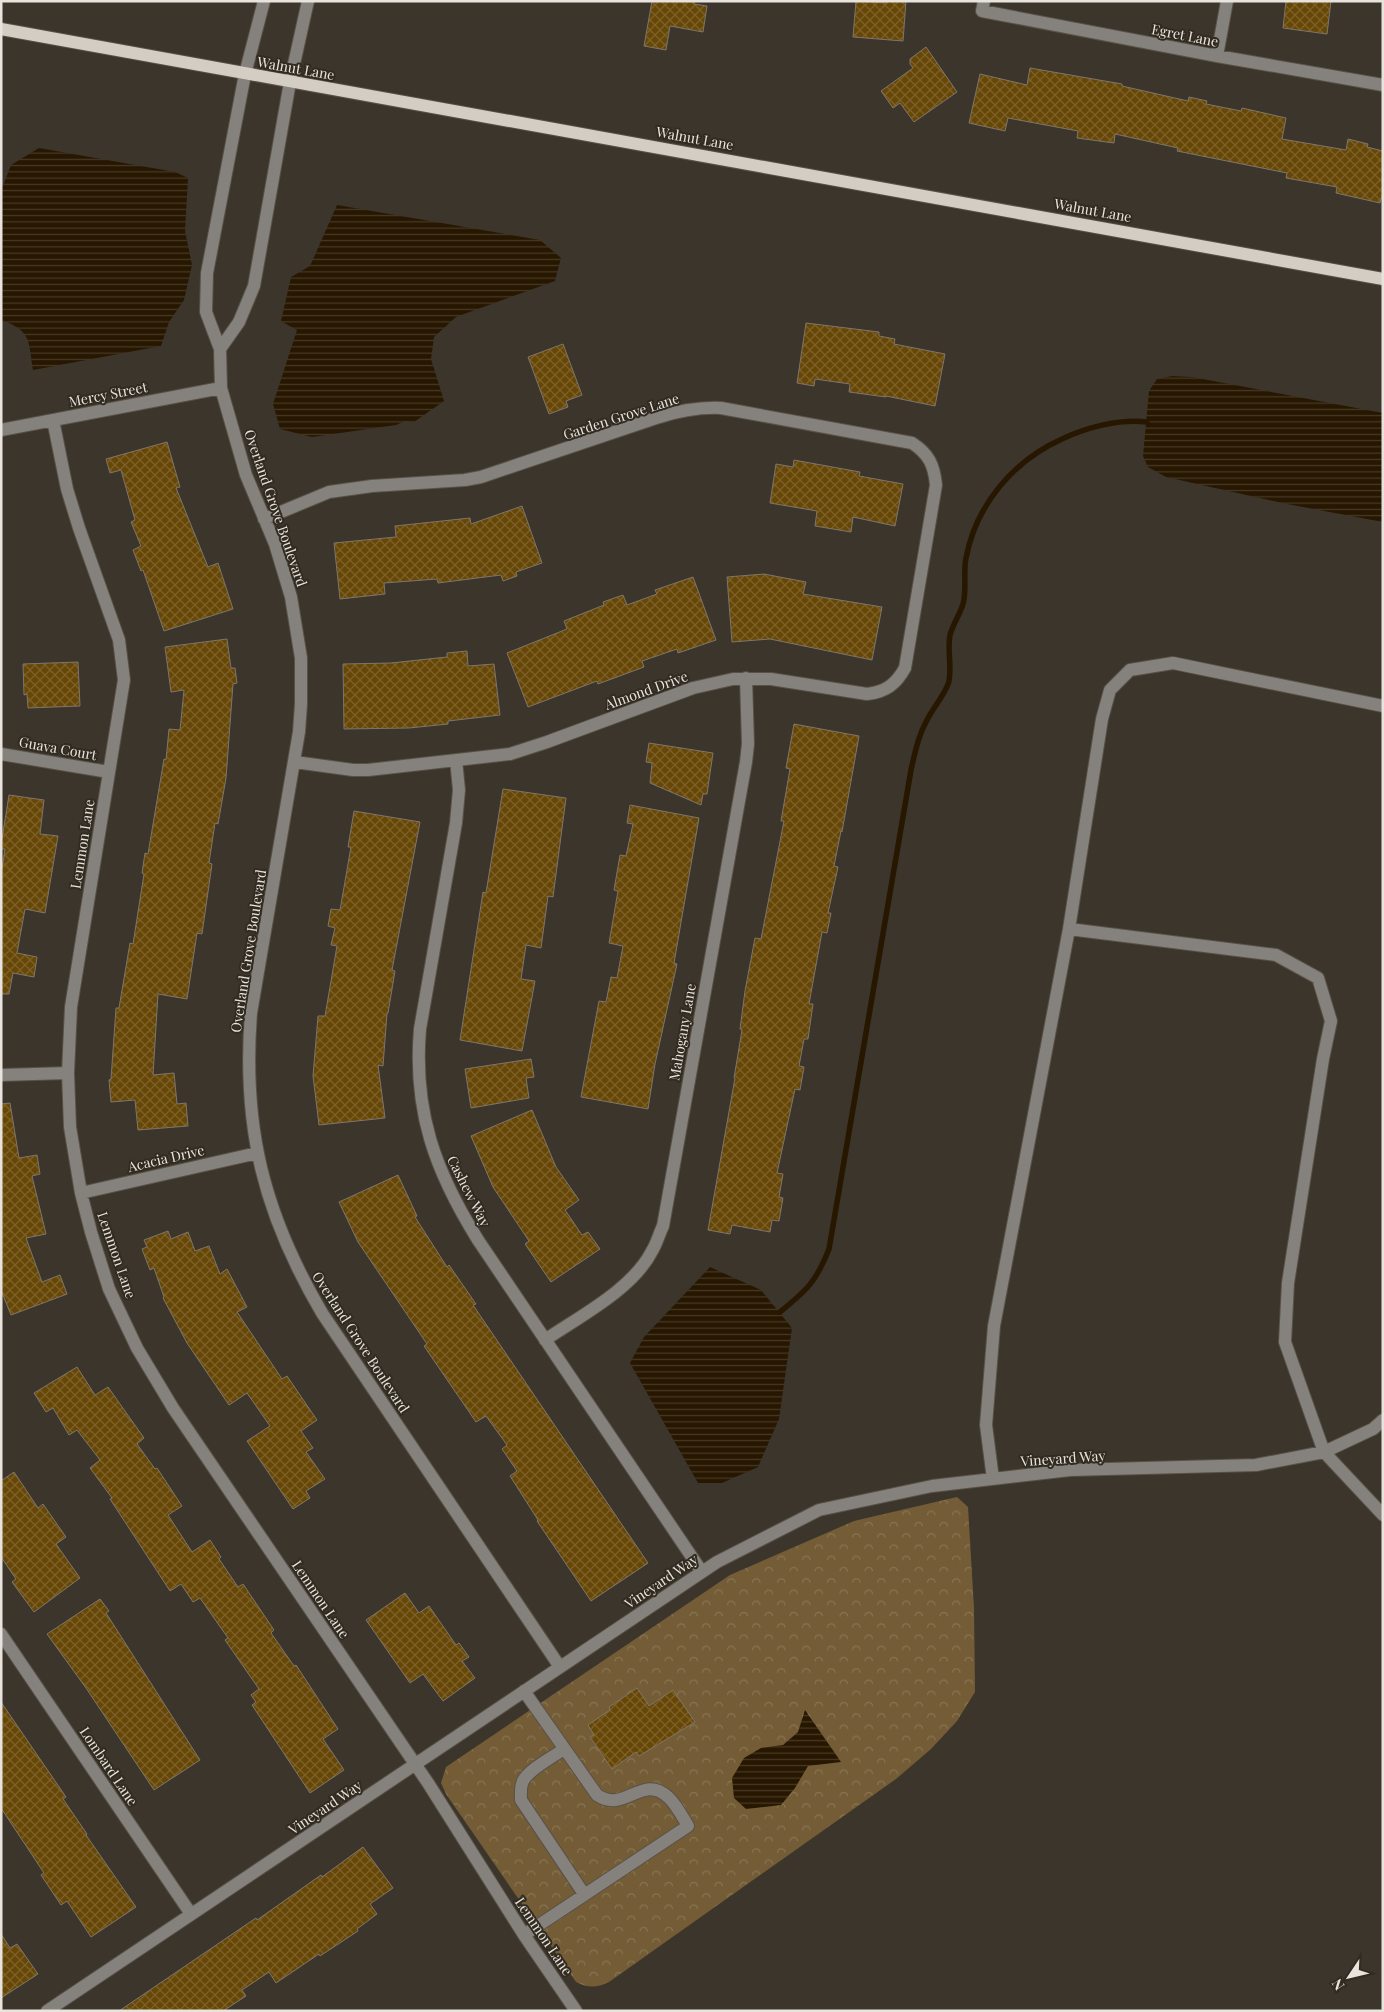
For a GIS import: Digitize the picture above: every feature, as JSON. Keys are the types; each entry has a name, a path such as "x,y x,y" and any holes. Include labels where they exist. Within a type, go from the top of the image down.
{"main road":[{"name":"Walnut Lane","path":"1,29 1383,279"}],"street":[{"name":"Overland Grove Boulevard","path":"264,1 246,74 207,273 206,312 220,349 221,388 246,475 285,572 298,629 302,681 295,762 251,1012 248,1078 257,1153 265,1187 277,1222 291,1256 313,1298 560,1667"},
{"path":"220,349 239,322 254,286 290,82 308,1"},
{"path":"1217,56 1227,1"},
{"name":"Egret Lane","path":"983,6 1217,56 1383,85"},
{"name":"Mercy Street","path":"1,430 221,388"},
{"name":"Garden Grove Lane","path":"264,519 329,492 372,486 466,480 481,477 676,412 721,408 912,443 922,450 930,459 935,472 936,485 920,574"},
{"name":"Lemmon Lane","path":"53,420 66,489 78,528 119,640 124,680 71,1007 68,1073 70,1126 81,1193 109,1288 137,1348 179,1416 414,1764 524,1935 576,2011"},
{"name":"Almond Drive","path":"295,762 353,770 368,770 519,751 693,688 719,681 746,678 771,679 867,694 878,693 899,680 905,668 920,574"},
{"path":"993,1479 986,1425 994,1326 1070,929 1102,719 1110,690 1130,670 1173,663 1383,706"},
{"name":"Mahogany Lane","path":"545,1340 616,1291 637,1272 652,1252 663,1226 746,762 748,744 746,678"},
{"name":"Guava Court","path":"1,754 109,772"},
{"name":"Cashew Way","path":"456,760 458,814 420,1028 418,1056 419,1085 433,1152 446,1184 478,1240 702,1572"},
{"path":"1070,929 1276,955 1318,978 1331,1021 1323,1059 1288,1284 1285,1342 1324,1452 1383,1515"},
{"path":"1,1075 68,1073"},
{"name":"Acacia Drive","path":"81,1193 257,1153"},
{"name":"Vineyard Way","path":"47,2011 702,1572 819,1510 932,1486 1070,1470 1256,1465 1324,1452 1373,1428 1383,1420"},
{"name":"Lombard Lane","path":"1,1634 191,1914"},
{"path":"524,1691 597,1795 606,1801 616,1801 650,1789 662,1791 670,1798 688,1826 524,1935"},
{"path":"564,1749 530,1773 524,1780 521,1788 522,1800 584,1894"}],"green space":[{"path":"957,1497 968,1507 974,1608 975,1692 957,1721 931,1749 896,1779 609,1982 592,1987 576,1982 446,1794 441,1783 446,1767 730,1575 854,1521"}],"shaded area":[{"path":"39,148 175,172 188,178 185,231 192,265 184,300 169,322 161,346 33,370 27,338 18,328 1,320 1,191 11,165"},
{"path":"337,205 540,240 561,258 555,281 456,317 434,337 431,359 444,401 414,422 405,421 396,425 312,437 280,429 273,404 297,330 281,321 291,277 310,266"},
{"path":"1172,376 1192,377 1383,413 1383,522 1287,504 1166,477 1148,467 1143,456 1149,391 1157,379"},
{"path":"710,1267 761,1290 792,1328 779,1419 758,1467 722,1483 698,1483 630,1363 644,1337"},
{"path":"805,1710 841,1762 808,1766 795,1788 781,1805 746,1809 734,1798 732,1778 744,1758 761,1748 783,1745 798,1732"}],"building":[{"path":"652,1 694,1 694,4 707,6 703,32 670,26 666,50 644,46"},
{"path":"856,1 887,3 887,1 906,1 903,41 853,37"},
{"path":"1286,1 1331,1 1327,34 1283,28"},
{"path":"926,47 957,92 914,122 900,103 893,108 881,91 913,68 910,64 910,59"},
{"path":"1030,68 1122,84 1122,86 1188,101 1189,97 1207,101 1206,104 1241,111 1242,108 1286,118 1282,139 1346,150 1348,139 1368,144 1367,147 1383,151 1383,192 1380,203 1336,193 1337,187 1286,178 1287,173 1177,151 1178,148 1115,134 1114,143 1077,138 1078,131 1008,118 1005,131 969,123 980,74 1027,85"},
{"path":"806,323 879,332 879,336 895,339 894,344 945,354 935,406 886,396 849,392 850,384 815,379 814,386 797,383"},
{"path":"563,344 582,395 566,401 568,407 549,414 528,357"},
{"path":"167,442 180,487 176,488 208,567 218,563 233,609 164,631 143,570 141,571 133,550 141,546 131,522 135,520 121,470 110,473 106,459"},
{"path":"794,460 860,472 859,476 903,484 895,526 853,517 851,532 815,526 817,511 770,503 776,464 793,467"},
{"path":"522,506 542,563 516,572 517,576 503,581 501,575 438,583 437,579 384,583 385,594 340,599 334,543 396,537 395,526 470,518 471,524"},
{"path":"764,574 806,582 803,594 882,607 872,660 770,639 732,642 727,577"},
{"path":"693,577 716,640 678,653 677,649 642,661 644,667 598,684 597,681 528,707 507,653 567,629 564,621 604,605 603,602 623,595 627,605 657,594 655,590"},
{"path":"227,639 231,668 235,668 237,683 233,684 226,778 218,824 215,823 209,863 212,864 202,934 197,933 187,999 158,994 153,1075 174,1073 177,1104 186,1103 188,1126 138,1130 135,1100 111,1102 109,1080 111,1079 116,1008 119,1008 130,943 133,944 144,874 142,873 145,853 148,854 164,759 166,760 169,729 180,730 184,690 171,692 165,647"},
{"path":"467,651 468,666 494,664 500,715 448,721 448,724 409,728 344,729 343,664 391,663 447,657 447,653"},
{"path":"78,662 80,706 28,708 27,694 24,695 23,664"},
{"path":"794,724 859,736 834,866 838,867 828,913 831,913 827,933 822,932 809,1004 813,1004 808,1039 804,1039 799,1066 804,1067 800,1090 795,1089 777,1173 783,1174 779,1197 783,1198 779,1221 772,1220 770,1232 732,1225 730,1234 708,1230 735,1078 745,991 755,938 761,939 784,821 781,821 790,769 786,768"},
{"path":"649,743 713,753 707,794 703,794 701,805 650,783 652,763 646,762"},
{"path":"503,789 566,798 553,897 548,896 541,948 526,945 521,979 535,981 522,1051 460,1040 483,892 486,893"},
{"path":"9,795 44,800 40,834 58,836 45,913 25,909 17,953 37,957 34,977 13,973 9,994 1,994 1,875 5,849 1,849 1,845"},
{"path":"630,805 699,818 674,963 677,964 655,1064 648,1109 581,1097 599,1001 606,1002 611,977 617,978 623,946 609,943 618,891 614,890 620,855 626,856 633,824 627,823"},
{"path":"354,811 420,822 392,970 395,971 387,1013 383,1066 378,1065 385,1118 319,1125 313,1076 318,1016 325,1016 337,946 331,945 335,928 328,926 331,909 340,910 351,847 348,847"},
{"path":"531,1059 534,1077 526,1078 529,1098 471,1108 465,1069"},
{"path":"10,1103 19,1158 37,1155 40,1174 32,1176 46,1234 26,1238 42,1282 60,1275 67,1294 11,1315 1,1290 1,1104"},
{"path":"532,1110 556,1167 579,1200 565,1210 582,1235 588,1232 600,1249 551,1282 525,1244 529,1241 493,1187 471,1136"},
{"path":"398,1175 417,1216 415,1217 447,1267 449,1265 476,1304 473,1305 648,1563 591,1601 537,1521 510,1476 517,1471 502,1449 507,1445 486,1416 476,1422 424,1346 427,1344 358,1242 339,1202"},
{"path":"168,1231 171,1239 188,1232 195,1251 209,1246 220,1274 227,1269 247,1307 237,1312 282,1379 287,1376 317,1420 301,1431 313,1448 306,1452 325,1479 306,1491 310,1498 293,1509 247,1441 270,1426 247,1393 229,1405 187,1343 163,1298 154,1268 150,1270 142,1249 147,1247 144,1240"},
{"path":"77,1367 95,1395 108,1387 144,1438 137,1444 155,1469 157,1468 182,1506 168,1515 192,1552 210,1540 221,1557 219,1559 238,1587 243,1584 274,1630 271,1633 294,1666 296,1665 338,1729 323,1739 344,1770 310,1793 252,1705 256,1702 251,1695 259,1689 225,1640 228,1638 200,1598 193,1602 181,1584 170,1591 110,1499 112,1498 90,1468 100,1460 77,1430 69,1435 53,1408 46,1412 34,1393"},
{"path":"14,1472 38,1508 43,1504 66,1537 56,1544 80,1578 34,1612 12,1582 16,1579 1,1557 1,1481"},
{"path":"405,1593 419,1613 429,1606 456,1645 459,1643 469,1657 462,1661 475,1678 443,1701 423,1674 410,1683 366,1620"},
{"path":"100,1599 109,1611 106,1613 200,1760 154,1790 86,1688 47,1634"},
{"path":"637,1688 649,1706 673,1690 695,1722 639,1756 636,1752 612,1769 590,1737 594,1735 588,1725 610,1710 609,1707"},
{"path":"1,1702 66,1797 63,1799 86,1835 136,1907 91,1937 67,1901 61,1905 41,1875 44,1873 1,1808"},
{"path":"363,1847 393,1888 370,1904 377,1914 357,1929 358,1931 276,1983 269,1972 242,1990 246,1996 223,2011 119,2011 256,1918 257,1920 321,1875 322,1877"},
{"path":"1,1934 10,1948 17,1944 38,1974 1,1998"}],"waterway":[{"path":"780,1312 810,1285 820,1270 829,1249 911,770 921,732 949,681 950,635 963,604 966,558 978,520 999,487 1013,472 1044,448 1092,428 1114,423 1147,422"}]}
